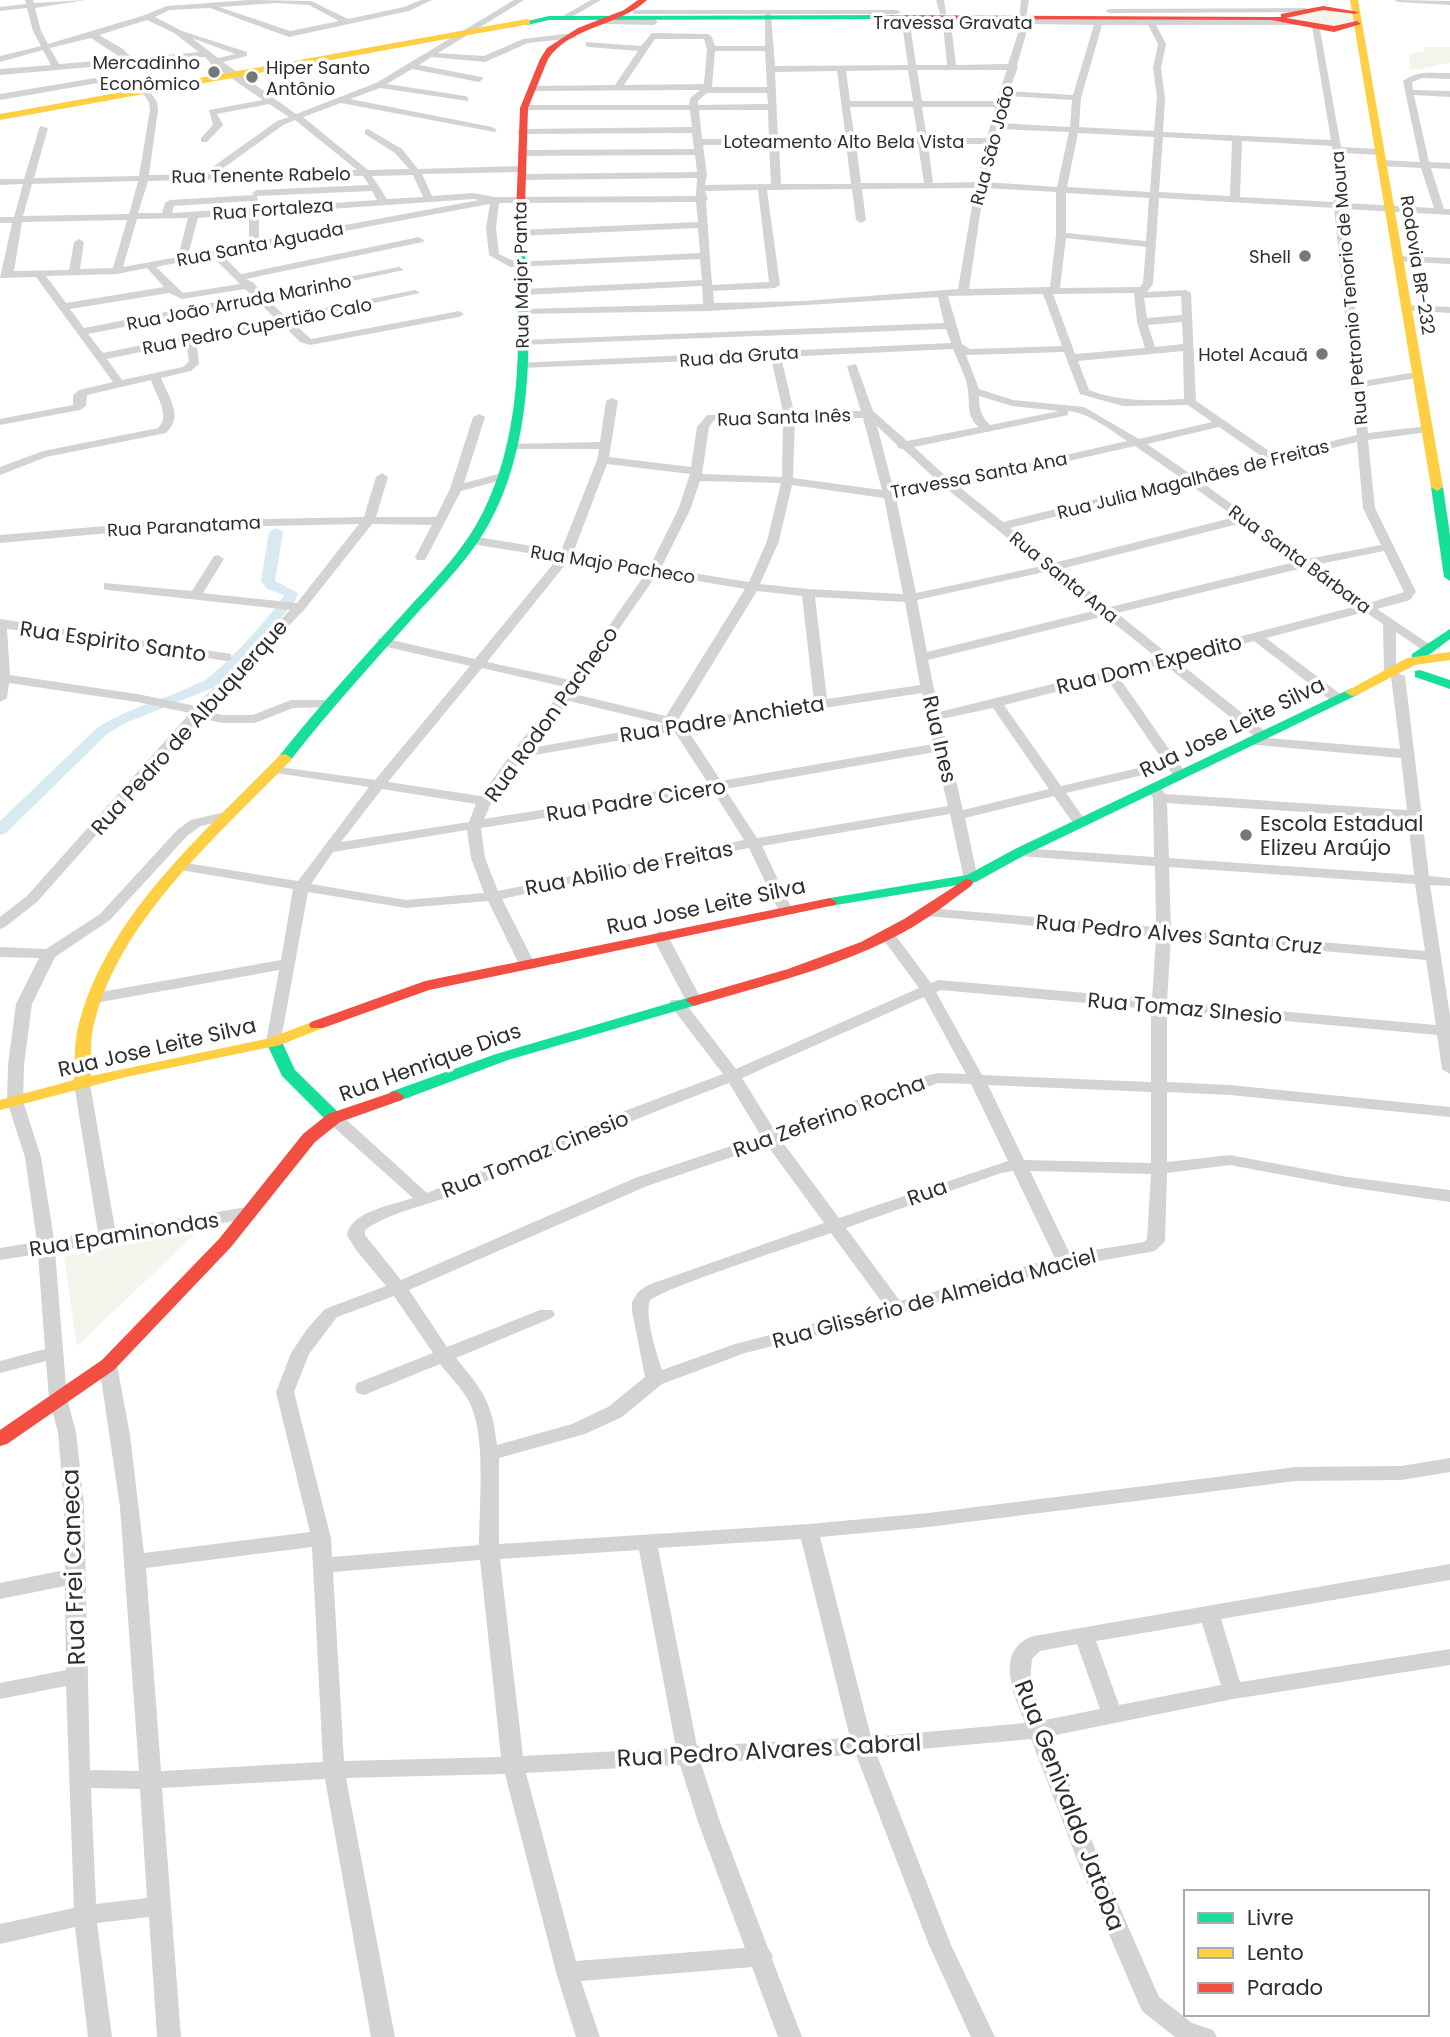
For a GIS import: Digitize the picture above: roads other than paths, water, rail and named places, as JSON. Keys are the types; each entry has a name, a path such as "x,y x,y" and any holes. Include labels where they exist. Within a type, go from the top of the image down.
{"main road":[{"path":"612,17 643,0"},
{"path":"0,117 471,31 567,17 768,19 876,9 1024,17 1271,18 1332,8 1356,15 1350,33 1334,29 1306,14"},
{"name":"Rodovia BR-232","path":"1356,15 1407,308 1416,375 1428,429 1450,577"},
{"name":"Rua Major Panta","path":"82,1084 85,1030 95,998 120,946 180,866 276,769 328,704 472,540 488,514 500,488 511,446 524,343 524,292 518,233 524,108 547,54 573,36 612,17"},
{"path":"1450,633 1422,660 1450,685"},
{"name":"Rua Jose Leite Silva","path":"8,1103 125,1072 274,1042 363,1006 425,986 785,909 971,879 1080,823 1157,793 1175,769 1256,739 1422,660 1450,656"},
{"name":"Rua Jose Leite Silva","path":"1422,660 1450,671"},
{"name":"Rua Henrique Dias","path":"0,1439 108,1365 225,1243 309,1138 334,1118 502,1056 821,962 888,935 927,912 971,879"},
{"path":"274,1042 288,1072 334,1118"}],"street":[{"path":"0,8 58,0"},
{"path":"30,3 82,0"},
{"path":"148,17 161,5 159,0"},
{"path":"0,58 92,35 167,8 287,0"},
{"path":"393,0 416,6"},
{"path":"205,5 244,17 284,34 416,6 428,0"},
{"path":"206,176 294,116 379,85 520,0"},
{"path":"567,17 597,0"},
{"path":"743,0 743,11"},
{"path":"808,0 810,12"},
{"path":"940,0 943,12"},
{"name":"Rua São João","path":"963,292 980,185 1000,104 1014,67 1025,0"},
{"path":"1228,0 1229,11"},
{"path":"1398,0 1450,4"},
{"path":"278,1 311,2 347,22"},
{"path":"271,12 311,2"},
{"path":"30,3 37,31 47,45 57,69"},
{"path":"612,17 876,9 1024,17 1229,11 1306,14"},
{"name":"Travessa Gravata","path":"612,17 670,22 768,19 947,22 1024,17 1151,23 1306,14"},
{"name":"Rua Petronio Tenorio de Moura","path":"1306,14 1336,146 1339,207 1369,508 1410,592 1406,597 1364,607"},
{"path":"244,17 257,15"},
{"path":"0,72 244,54 177,31 148,17"},
{"path":"768,19 776,187"},
{"path":"669,35 670,22"},
{"path":"906,22 929,186"},
{"path":"947,22 952,67"},
{"path":"1080,410 1084,392 1068,353 1051,289 1061,235 1061,191 1074,130 1077,98 1099,22"},
{"path":"1151,23 1162,44 1157,68 1161,97 1148,284 1140,293 1142,322 1151,351"},
{"path":"177,31 233,75 294,116 365,173 383,201"},
{"path":"92,35 120,51 131,62"},
{"path":"618,87 642,49 655,35 669,35 705,36 709,44 706,88"},
{"path":"431,55 485,60 526,41 573,36"},
{"path":"589,44 642,49"},
{"path":"709,44 771,48"},
{"path":"411,66 479,79"},
{"path":"772,69 1014,67"},
{"path":"841,69 861,220"},
{"path":"700,188 980,185 1445,212 1425,164 1407,81 1413,76 1450,76"},
{"path":"0,97 95,80"},
{"path":"379,85 466,99"},
{"path":"531,89 618,87 771,90"},
{"path":"706,88 696,95 694,107 702,175 700,188 703,199 704,256 709,308"},
{"path":"117,271 144,177 154,110 153,102 145,90"},
{"path":"1408,92 1450,94"},
{"path":"1006,93 1077,98"},
{"path":"340,100 492,130"},
{"path":"204,140 218,125 212,112 271,102"},
{"path":"844,104 1000,104"},
{"path":"524,108 773,107"},
{"path":"597,108 599,131"},
{"path":"996,126 1237,138 1336,146 1380,158 1450,166"},
{"path":"4,274 43,128"},
{"path":"522,132 696,130"},
{"path":"368,132 403,153 417,171 428,197"},
{"path":"1235,201 1237,138"},
{"name":"Loteamento Alto Bela Vista","path":"522,166 775,141 990,141"},
{"path":"522,166 702,175"},
{"name":"Rua Tenente Rabelo","path":"0,182 365,173 522,166"},
{"path":"254,245 252,211 260,175"},
{"path":"524,292 775,285 762,187"},
{"path":"166,216 170,203 374,188"},
{"name":"Rua Fortaleza","path":"0,220 17,222 194,215 428,197 472,196 495,200"},
{"name":"Rua Santa Aguada","path":"4,274 117,271 495,200 703,199"},
{"path":"495,200 491,228 494,255 522,266 704,256"},
{"path":"313,206 316,220 324,231"},
{"path":"183,259 194,215"},
{"path":"518,233 704,225"},
{"path":"1061,235 1151,244"},
{"path":"240,277 419,240"},
{"path":"74,273 79,242"},
{"path":"214,253 304,340 318,341 459,314"},
{"path":"1397,259 1450,261"},
{"path":"150,266 174,291"},
{"name":"Rua João Arruda Marinho","path":"80,332 399,270"},
{"path":"39,274 119,383"},
{"path":"62,307 174,291 191,295 250,285"},
{"path":"524,312 709,308 1051,289 1185,293 1190,402"},
{"name":"Rua Pedro Cupertião Calo","path":"99,357 415,293"},
{"path":"942,294 950,326 974,391 973,407 978,419 988,428"},
{"path":"1407,308 1450,310"},
{"path":"1142,322 1186,318"},
{"path":"524,343 950,326"},
{"path":"884,348 889,340 888,329"},
{"path":"0,422 76,408 80,406 79,395 83,392 187,369 195,362 195,356 186,340"},
{"path":"957,346 968,352 1068,353 1151,351 1187,347"},
{"name":"Rua da Gruta","path":"521,365 957,346"},
{"path":"674,723 755,587 776,539 789,481 789,415 775,353"},
{"name":"Rua Santa Inês","path":"852,366 870,414 873,435 891,495 910,598"},
{"path":"1357,386 1416,375"},
{"path":"0,471 43,454 162,431 169,424 170,415 155,377"},
{"path":"974,391 1012,403 1080,410"},
{"path":"1084,392 1101,399 1128,402 1190,402 1273,459"},
{"path":"274,1042 285,964 301,888 316,864 378,786 565,557 603,460 612,401"},
{"path":"902,446 1080,410"},
{"name":"Rua Santa Bárbara","path":"1080,410 1138,442 1246,519 1302,564 1389,624 1422,660"},
{"name":"Rua Santa Inês","path":"703,427 706,420 717,416 870,414"},
{"name":"Rua Santa Ana","path":"870,414 902,446 1167,660 1256,739"},
{"path":"421,558 456,489 479,417"},
{"name":"Travessa Santa Ana","path":"603,460 696,474 789,481 891,495 949,485 1219,424"},
{"name":"Rua Rodon Pacheco","path":"527,964 492,896 478,854 474,827 486,802 518,754 569,691 655,571 685,507 696,474 703,427"},
{"name":"Rua Julia Magalhães de Freitas","path":"1001,526 1362,437 1428,429"},
{"path":"511,446 605,446"},
{"path":"369,520 382,477"},
{"path":"456,489 502,477"},
{"name":"Rua Majo Pacheco","path":"472,540 755,587 808,593 910,598 1052,567 1246,519"},
{"name":"Rua Pedro de Albuquerque","path":"0,924 32,899 288,606 369,520"},
{"name":"Rua Paranatama","path":"0,539 72,531 251,522 440,521"},
{"path":"923,657 1302,564 1387,547"},
{"path":"195,596 218,559"},
{"path":"108,586 288,606"},
{"path":"808,593 821,702"},
{"name":"Rua Ines","path":"910,598 933,717 971,879"},
{"name":"Rua Dom Expedito","path":"933,717 997,704 1364,607"},
{"path":"0,624 0,698"},
{"name":"Rua Espirito Santo","path":"0,624 65,631 226,657"},
{"path":"1389,624 1432,956 1447,1030 1450,1069"},
{"path":"1257,637 1338,699"},
{"path":"383,642 477,664 674,723 754,844 785,909"},
{"path":"1111,674 1175,769"},
{"path":"1,678 198,712 222,719 256,719 291,704 328,704"},
{"name":"Rua Padre Anchieta","path":"518,754 674,723 927,688"},
{"path":"997,704 1056,793 1080,823"},
{"path":"1256,739 1405,754"},
{"name":"Rua Padre Cicero","path":"331,848 474,827 941,747"},
{"path":"276,769 486,802"},
{"name":"Rua Abilio de Freitas","path":"180,866 301,888 406,904 433,905 492,896 754,844 957,812 1175,769"},
{"path":"1157,793 1415,815"},
{"name":"Rua Glissério de Almeida Maciel","path":"489,1454 578,1429 615,1412 655,1379 741,1348 1065,1261 1149,1247 1156,1241 1159,1006 1164,933 1157,793"},
{"path":"8,1103 24,1004 49,954 105,918 183,832 196,823 229,815"},
{"path":"1020,852 1450,881"},
{"name":"Rua Pedro Alves Santa Cruz","path":"927,912 1432,956"},
{"path":"888,935 927,989 976,1078 1065,1261"},
{"path":"660,936 685,1001 771,1138 837,1224 895,1307"},
{"path":"0,952 49,954"},
{"path":"95,998 285,964"},
{"name":"Rua Tomaz SInesio","path":"733,1076 927,989 949,984 1159,1006 1447,1030"},
{"name":"Rua Tomaz Cinesio","path":"398,1288 362,1246 356,1235 357,1228 368,1220 425,1200 604,1125 733,1076"},
{"name":"Rua Zeferino Rocha","path":"321,1538 285,1392 300,1353 313,1333 331,1313 398,1288 641,1182 938,1078 1230,1090 1450,1112"},
{"name":"Rua Major Panta","path":"82,1084 107,1236"},
{"name":"Rua Frei Caneca","path":"8,1103 33,1157 46,1247 58,1399 68,1444 74,1504 76,1676 85,1915 100,2037"},
{"path":"334,1118 425,1200"},
{"name":"Rua","path":"655,1379 643,1330 640,1301 644,1296 675,1281 986,1171 1018,1165 1158,1169 1230,1160 1348,1182 1450,1196"},
{"name":"Rua Epaminondas","path":"0,1254 247,1213"},
{"path":"398,1288 444,1356 473,1392 484,1414 489,1454 489,1552 513,1765 567,1972 588,2037"},
{"path":"364,1388 547,1314"},
{"path":"0,1367 54,1353"},
{"path":"108,1365 116,1401 136,1562 169,2037"},
{"path":"324,1565 809,1531 929,1520 1296,1474 1401,1473 1450,1465"},
{"path":"809,1531 863,1745 940,1945 983,2037"},
{"path":"136,1562 321,1538 334,1770 383,2037"},
{"path":"647,1541 688,1755 709,1822 762,1956 790,2037"},
{"name":"Rua Genivaldo Jatoba","path":"1205,2037 1185,2031 1150,2004 1091,1867 1020,1683 1018,1664 1025,1650 1034,1644 1450,1572"},
{"path":"0,1591 75,1576"},
{"path":"1210,1615 1233,1691"},
{"path":"1084,1635 1111,1714"},
{"name":"Rua Pedro Alvares Cabral","path":"80,1779 152,1780 334,1770 513,1765 863,1745 1039,1730 1233,1691 1450,1657"},
{"path":"0,1691 76,1676"},
{"path":"0,1934 85,1915 158,1906"},
{"path":"567,1972 762,1956"}],"waterway":[{"path":"169,701 210,684 261,633 290,598 291,593 272,586 268,581 276,532"},
{"path":"0,830 102,731 118,721 160,705"}],"place":[{"name":"Mercadinho Econômico","path":"214,72"},
{"name":"Hiper Santo Antônio","path":"252,77"},
{"name":"Shell","path":"1305,256"},
{"name":"Hotel Acauã","path":"1322,354"},
{"name":"Escola Estadual Elizeu Araújo","path":"1246,835"}]}
